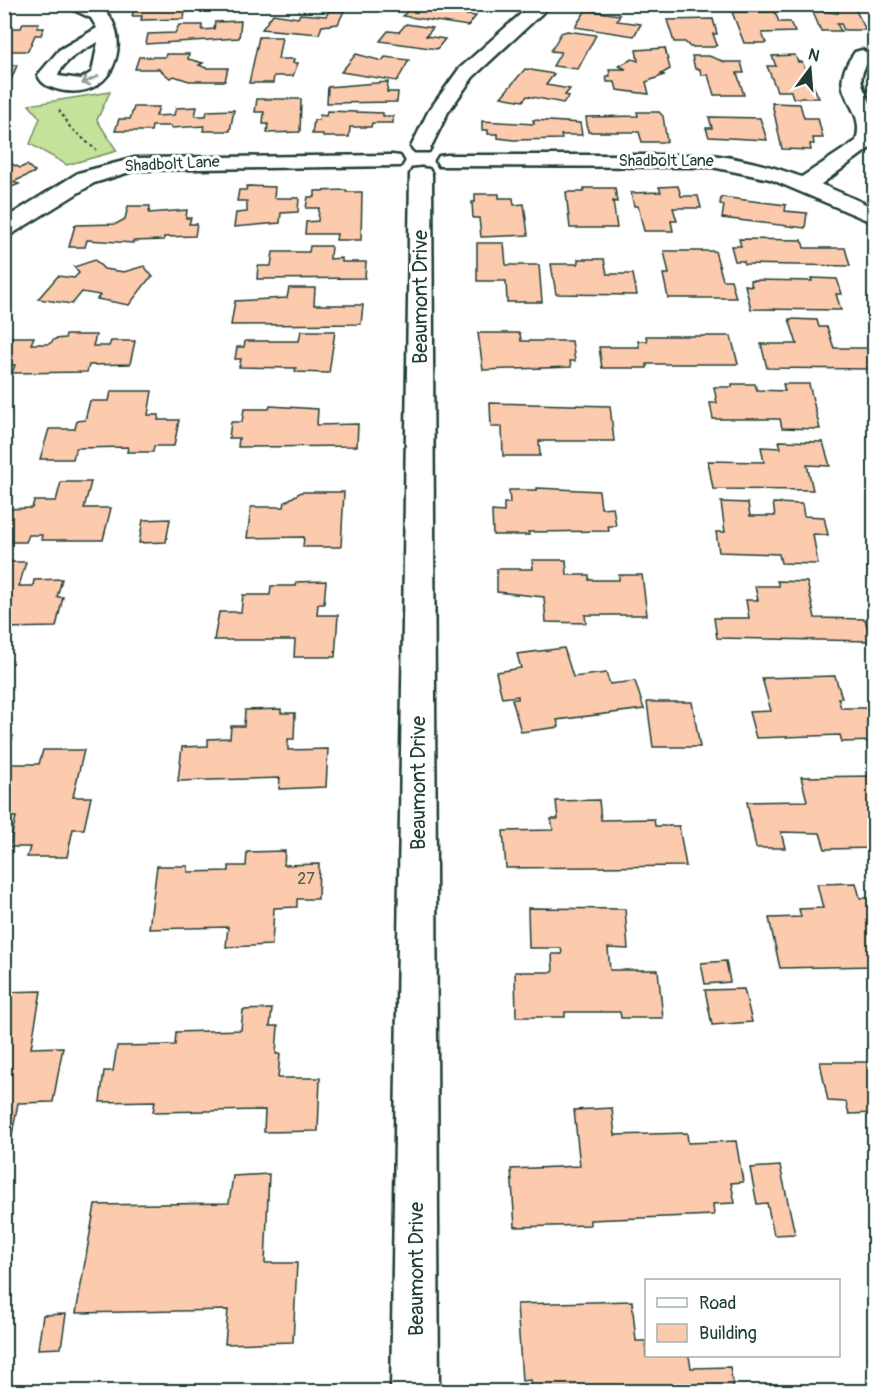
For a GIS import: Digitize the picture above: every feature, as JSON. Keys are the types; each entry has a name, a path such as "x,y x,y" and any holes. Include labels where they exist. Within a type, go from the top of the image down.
{"street":[{"path":"70,4 101,16 107,30 108,42 99,77 80,85 67,86 50,80 48,75 51,69 74,48 107,30"},
{"name":"Beaumont Drive","path":"415,1392 420,161 438,112 466,73 543,4"},
{"path":"808,183 865,144 869,127 849,81 850,69 862,56"},
{"name":"Shadbolt Lane","path":"4,228 86,178 135,164 712,160 756,166 808,183 874,216"}],"path":[{"path":"67,86 59,96 59,110 70,128 89,142 98,155"}],"green space":[{"path":"110,92 97,120 117,151 67,165 30,144 40,118 29,105"}],"building":[{"path":"430,4 473,8 467,15 476,16 468,26 403,16 410,7 426,10"},
{"path":"836,7 854,7 866,30 844,30 841,24 837,24 841,31 821,31 812,10 838,13"},
{"path":"193,9 193,11 185,12 184,19 141,20 142,16 132,16 134,10"},
{"path":"586,10 620,15 617,21 641,24 634,36 575,27"},
{"path":"329,11 344,11 338,24 322,26 319,34 262,29 273,14 298,18 300,14 326,16"},
{"path":"732,12 775,12 779,22 790,22 795,32 762,33 766,43 744,43"},
{"path":"713,19 717,34 713,34 717,45 714,47 690,47 685,42 674,42 667,20"},
{"path":"241,21 239,38 146,44 148,34 175,33 179,25 202,25 202,30 214,29 215,22"},
{"path":"23,23 39,23 37,28 44,28 41,35 35,35 28,51 4,51 7,45 4,45 4,31 9,28 21,28"},
{"path":"406,24 433,28 426,36 445,39 437,49 380,41 388,31 399,32"},
{"path":"567,31 596,35 578,69 553,66 561,52 551,51 561,33"},
{"path":"259,37 282,37 278,59 294,59 293,63 298,63 293,76 274,76 273,83 249,83"},
{"path":"665,48 670,69 661,74 664,75 646,82 649,94 617,90 615,82 607,82 606,76 610,76 609,69 626,69 619,66 632,59 638,61 636,50"},
{"path":"166,54 189,54 188,59 203,63 199,65 206,68 228,68 225,81 189,81 174,76 170,78 159,69 135,69 139,57 165,57"},
{"path":"356,54 382,61 385,57 409,60 397,81 341,72"},
{"path":"795,55 798,62 802,62 819,98 793,98 791,91 777,91 767,66 776,66 772,56"},
{"path":"692,56 709,56 725,62 741,62 744,73 737,73 744,95 714,95 708,75 701,75 700,69 695,69"},
{"path":"4,65 17,65 12,78 8,78 5,83"},
{"path":"525,69 554,74 546,85 570,89 565,95 569,96 563,103 527,96 523,101 501,97"},
{"path":"388,82 387,92 398,92 397,102 327,103 328,87"},
{"path":"257,99 301,99 300,132 267,133 268,124 263,124 264,112 255,112"},
{"path":"772,103 800,104 804,118 818,118 823,138 813,138 814,144 810,144 811,150 782,149"},
{"path":"134,107 159,107 156,116 174,115 176,108 197,107 195,116 206,116 207,111 234,110 230,131 203,131 204,126 171,128 171,126 152,126 151,131 115,131 119,119 130,119"},
{"path":"327,111 383,113 383,116 393,116 393,123 372,123 371,127 350,127 349,137 323,137 323,134 312,134 314,120 319,120 320,115 326,116"},
{"path":"637,112 659,112 663,116 667,142 642,142 639,132 588,132 586,117 638,116"},
{"path":"709,117 760,118 767,140 709,137 706,128 712,128"},
{"path":"533,120 580,123 582,135 561,135 562,139 514,140 498,138 498,134 488,134 488,130 482,130 482,121 534,124"},
{"path":"10,163 20,168 27,165 35,172 13,182 19,184 4,190 4,165"},
{"path":"247,186 275,187 274,198 299,198 298,212 281,213 280,223 234,227 236,213 247,212 247,201 237,201 239,190 246,190"},
{"path":"678,186 681,196 698,196 701,208 673,208 677,221 671,221 673,231 644,231 638,206 634,206 631,193 661,192 659,187"},
{"path":"584,188 615,188 617,202 613,201 617,228 570,228 566,192 584,192"},
{"path":"346,190 346,192 362,192 361,240 336,240 337,234 305,234 306,222 318,221 319,208 306,208 308,197 315,197 315,191"},
{"path":"475,194 499,194 499,198 513,198 514,205 524,204 528,235 481,237 479,218 473,218 472,202 475,202"},
{"path":"721,197 786,205 785,211 807,213 805,228 722,218 724,205 720,204"},
{"path":"128,206 150,206 149,213 187,210 186,218 191,218 189,224 197,224 195,236 164,237 164,240 133,241 133,243 87,240 85,247 69,247 75,225 116,224 125,219"},
{"path":"739,239 802,240 804,248 845,248 850,266 744,264 744,261 735,261 731,246 741,246"},
{"path":"477,243 504,243 506,265 539,265 542,302 507,302 506,281 477,281"},
{"path":"310,246 331,246 330,259 342,258 342,262 366,262 365,278 257,279 258,266 271,266 273,252 309,252"},
{"path":"664,251 715,251 723,280 731,280 736,298 668,298 663,274 669,274"},
{"path":"578,259 604,259 607,274 633,274 637,295 556,294 551,264 578,264"},
{"path":"95,260 104,269 124,272 144,266 153,277 129,305 97,299 100,295 82,292 72,304 38,299 58,276 74,278 79,273 74,267"},
{"path":"811,278 837,279 842,294 836,294 841,310 751,309 745,285 752,286 750,280 812,281"},
{"path":"289,288 315,288 314,305 363,305 361,324 231,325 235,301 287,298"},
{"path":"789,319 817,320 819,327 827,327 834,348 874,348 874,369 767,368 761,344 797,344"},
{"path":"301,331 335,331 329,373 295,372 296,368 239,367 241,359 235,359 237,347 244,347 245,341 299,341"},
{"path":"478,333 520,333 521,341 572,341 575,361 570,361 571,367 483,370"},
{"path":"66,335 96,335 93,346 109,346 111,341 135,341 130,364 89,365 87,372 12,373 15,365 4,365 4,337 34,337 31,344 49,344 55,339 65,338"},
{"path":"646,336 731,336 738,364 647,364 647,368 602,368 599,347 639,347 638,341 647,341"},
{"path":"732,384 755,384 757,390 785,391 783,384 809,384 820,429 782,428 780,419 713,419 710,403 717,403 714,387 732,387"},
{"path":"111,391 152,391 148,415 159,415 158,420 179,420 174,446 154,446 153,452 127,452 128,447 76,448 73,459 40,459 49,429 75,429 77,421 85,420 90,401 109,401"},
{"path":"490,403 610,406 614,441 539,441 540,456 503,456 502,427 491,427"},
{"path":"270,406 318,409 317,425 358,424 357,446 238,447 239,438 229,438 231,422 242,422 244,409 269,409"},
{"path":"779,441 823,442 830,466 807,465 813,490 713,489 708,461 764,462 761,447 781,448"},
{"path":"61,482 91,482 84,508 111,508 103,540 41,540 42,535 29,535 26,542 4,542 4,509 32,508 34,501 56,501"},
{"path":"537,488 599,491 601,508 613,507 616,526 608,526 609,531 493,535 492,511 504,512 504,503 510,503 509,490 537,490"},
{"path":"301,492 344,492 341,547 303,547 304,537 247,538 251,507 284,507 285,502"},
{"path":"721,502 748,503 750,516 775,516 773,503 802,504 804,516 824,517 828,535 813,534 818,564 781,563 779,554 719,552 716,532 725,532"},
{"path":"170,519 166,542 139,543 143,520"},
{"path":"532,560 566,560 567,575 589,575 589,580 619,580 619,575 642,575 647,615 585,615 586,623 546,622 544,597 497,592 497,569 533,569"},
{"path":"4,562 26,562 19,586 33,586 34,580 62,579 57,597 63,597 56,627 4,628"},
{"path":"326,581 324,604 318,604 317,615 338,615 335,657 294,657 295,640 214,640 219,612 241,612 243,595 270,595 271,586 296,586 296,582"},
{"path":"777,581 807,582 815,618 865,619 871,641 717,638 714,618 749,618 746,600 758,600 755,586 779,586"},
{"path":"564,648 573,677 606,673 610,684 635,681 644,709 557,720 559,727 521,732 512,699 518,699 518,696 502,698 496,672 521,668 517,654"},
{"path":"835,676 842,698 838,698 841,708 874,708 874,741 842,742 840,735 756,738 749,712 771,711 762,678"},
{"path":"647,702 692,702 700,747 653,747"},
{"path":"281,709 281,713 295,713 294,739 288,739 288,750 328,749 326,787 279,789 280,778 178,781 182,747 208,746 208,739 230,738 231,726 244,726 245,710"},
{"path":"13,736 8,752 4,752 4,737"},
{"path":"43,750 84,750 73,797 91,797 84,829 73,829 67,857 27,857 30,847 9,847 16,817 4,817 4,764 39,764"},
{"path":"874,776 874,848 825,849 820,833 781,832 785,848 756,848 747,802 807,801 801,777"},
{"path":"599,800 601,820 654,819 655,826 679,826 686,866 506,868 503,831 553,830 551,819 558,819 556,801"},
{"path":"285,851 284,865 319,864 318,899 297,899 297,907 274,908 272,945 226,947 228,927 149,929 157,866 188,866 188,872 229,871 229,866 246,866 247,852"},
{"path":"856,883 860,898 873,898 874,901 874,966 780,968 769,918 801,917 799,909 823,908 817,884"},
{"path":"528,908 625,909 628,949 608,948 610,970 658,970 663,1018 621,1018 620,1012 565,1012 565,1017 516,1017 515,972 553,972 552,954 562,954 561,948 529,948"},
{"path":"726,961 730,982 705,984 701,963"},
{"path":"744,989 752,1022 712,1025 705,990"},
{"path":"41,991 31,1048 63,1047 53,1102 18,1103 4,1177 4,992"},
{"path":"272,1009 270,1026 278,1026 276,1054 280,1054 278,1078 320,1078 318,1131 264,1132 265,1110 153,1112 155,1101 100,1102 104,1071 113,1071 117,1046 175,1045 176,1032 241,1030 243,1010"},
{"path":"820,1062 874,1062 874,1113 849,1114 846,1102 828,1101"},
{"path":"612,1108 615,1135 687,1133 688,1143 736,1141 743,1182 731,1183 735,1203 713,1204 714,1215 590,1220 590,1225 515,1227 511,1169 580,1166 574,1110"},
{"path":"780,1166 795,1234 774,1235 767,1203 757,1204 750,1168"},
{"path":"269,1174 265,1263 297,1263 293,1342 225,1344 228,1310 76,1313 95,1205 229,1203 233,1176"},
{"path":"867,1218 874,1218 874,1253"},
{"path":"632,1301 636,1341 645,1341 645,1357 689,1357 691,1368 730,1367 734,1392 531,1392 530,1380 522,1381 517,1304"},
{"path":"66,1314 61,1348 38,1349 43,1315"}]}
